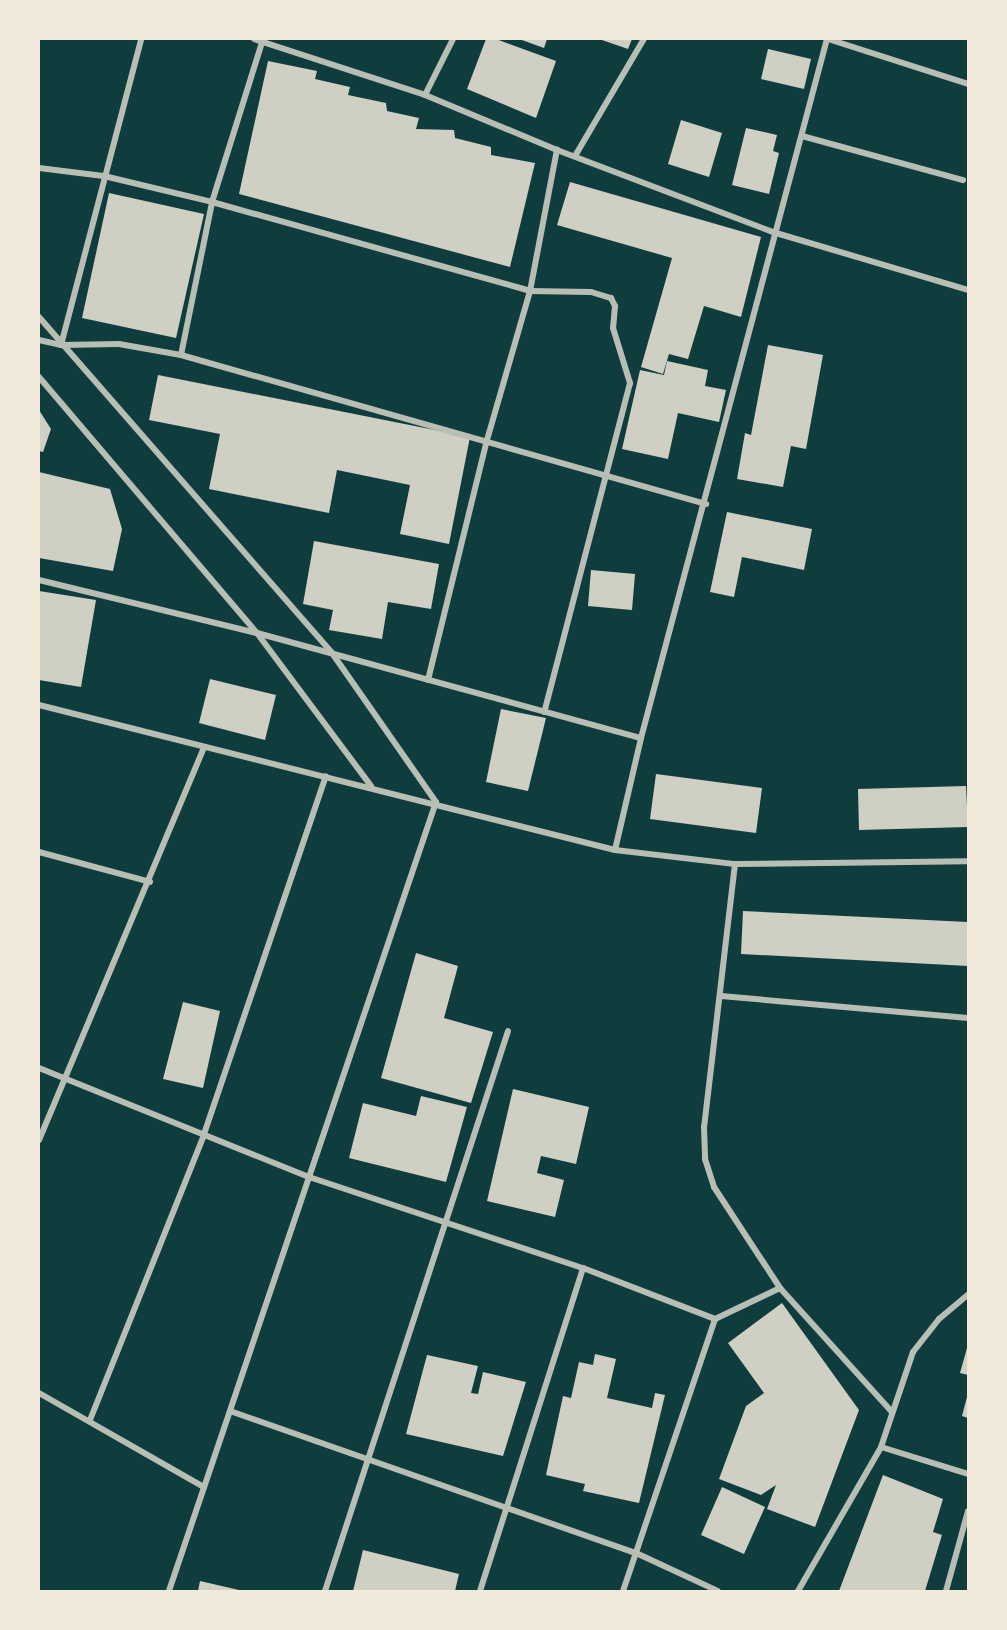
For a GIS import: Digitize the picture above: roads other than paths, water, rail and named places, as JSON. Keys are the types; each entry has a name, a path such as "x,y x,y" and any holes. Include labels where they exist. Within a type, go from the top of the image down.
{"street":[{"path":"61,345 141,39"},
{"path":"254,39 425,95 556,150 776,233 968,290"},
{"path":"425,95 453,39"},
{"path":"575,156 644,39"},
{"path":"615,850 641,738 706,504 828,39 968,84"},
{"path":"181,355 212,202 262,42"},
{"path":"802,135 963,180"},
{"path":"428,680 487,440 530,291 556,150"},
{"path":"39,168 104,176 212,202 530,291 602,293 615,306 613,328 630,383 544,712"},
{"path":"39,317 61,345 332,653 436,802"},
{"path":"39,340 61,345 119,344 181,355 706,504"},
{"path":"39,377 257,633 371,786"},
{"path":"39,580 257,633 641,738"},
{"path":"39,705 203,749 436,802 615,850 735,864 968,861"},
{"path":"39,1140 67,1081 203,749"},
{"path":"90,1420 203,1137 326,776"},
{"path":"169,1591 436,802"},
{"path":"39,852 150,882"},
{"path":"735,864 704,1127 705,1159 714,1187 780,1288 892,1412"},
{"path":"721,996 968,1018"},
{"path":"325,1591 508,1030"},
{"path":"39,1068 203,1137 309,1177 446,1220 583,1268 715,1319"},
{"path":"480,1591 583,1268"},
{"path":"623,1591 715,1319 780,1288"},
{"path":"798,1591 881,1447 913,1352 939,1319 968,1295"},
{"path":"39,1393 204,1487"},
{"path":"230,1411 367,1461 636,1552 718,1591"},
{"path":"881,1447 968,1474"},
{"path":"946,1591 968,1511"}]}
